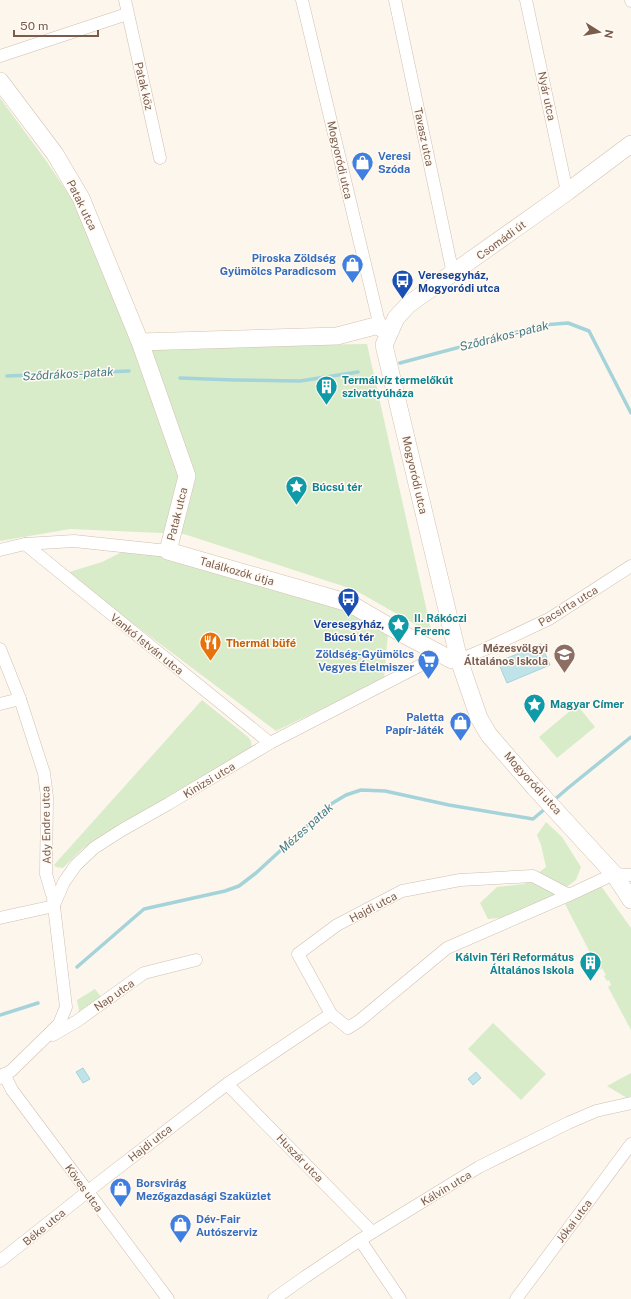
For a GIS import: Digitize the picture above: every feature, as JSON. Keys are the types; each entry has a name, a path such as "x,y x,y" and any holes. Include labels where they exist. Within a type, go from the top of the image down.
{"street":[{"name":"Patak köz","path":"125,0 160,158"},
{"name":"Mogyoródi utca","path":"302,0 384,345 456,660 478,718 489,735 614,874 631,900"},
{"name":"Tavasz utca","path":"395,0 453,274"},
{"name":"Nyár utca","path":"526,0 567,192"},
{"path":"0,56 128,14"},
{"name":"Patak utca","path":"0,81 55,154 81,198 140,342 187,476 168,551"},
{"name":"Csomádi út","path":"384,345 396,318 408,304 453,274 631,144"},
{"path":"140,342 337,336 379,325 396,318"},
{"name":"Találkozók útja","path":"0,550 25,544 74,541 168,551 350,603 432,650 456,660"},
{"name":"Vankó István utca","path":"25,544 270,743"},
{"name":"Pacsirta utca","path":"456,660 549,619 631,566"},
{"name":"Ady Endre utca","path":"0,649 20,700 44,773 47,797 46,874 53,898 66,1007"},
{"name":"Kinizsi utca","path":"54,906 64,882 76,865 94,848 270,743 421,665 432,650"},
{"path":"0,704 20,700"},
{"path":"614,874 631,876"},
{"name":"Hajdi utca","path":"569,895 533,876 460,880 402,891 337,926 298,954 331,1014 348,1028 359,1021 447,948 569,895 614,874"},
{"path":"0,918 54,906"},
{"name":"Nap utca","path":"38,1044 77,1021 144,973 196,960"},
{"name":"Nap utca","path":"2,1076 12,1070 59,1024 66,1007"},
{"name":"Hajdi utca","path":"87,1192 227,1084 331,1014"},
{"name":"Köves utca","path":"2,1076 168,1299"},
{"name":"Huszár utca","path":"227,1084 372,1232"},
{"name":"Kálvin utca","path":"274,1299 372,1232 479,1168 547,1133 596,1111 631,1103"},
{"name":"Jókai utca","path":"516,1299 631,1144"},
{"name":"Béke utca","path":"0,1261 87,1192"},
{"path":"360,1240 400,1299"}],"green space":[{"path":"0,98 47,162 73,201 136,347 367,344 432,634 355,590 184,534 70,529 0,541"},
{"path":"168,551 346,611 388,633 384,679 276,731 66,573 102,562 122,552"},
{"path":"202,700 248,737 251,741 252,749 96,840 82,849 63,868 56,867 54,865"},
{"path":"577,705 595,727 557,758 539,737"},
{"path":"546,822 562,837 581,867 576,880 546,902 511,917 488,919 480,903 497,887 524,884 546,867 537,835"},
{"path":"601,886 631,928 631,1030 608,987 611,985 609,980 607,981 604,976 606,975 602,968 599,970 565,904"},
{"path":"95,989 102,998 77,1017 79,1010 77,1000"},
{"path":"493,1023 546,1074 521,1100 468,1049"},
{"path":"631,1073 631,1096 627,1098 607,1086"}],"water":[{"path":"541,644 550,665 507,683 498,662"},
{"path":"83,1068 90,1079 83,1083 76,1072"},
{"path":"476,1072 481,1078 473,1085 468,1079"}],"waterway":[{"name":"Sződrákos-patak","path":"400,363 543,325 568,323 589,331 631,413"},
{"name":"Sződrákos-patak","path":"7,376 129,371"},
{"name":"Sződrákos-patak","path":"180,378 300,381 358,372"},
{"name":"Mézes patak","path":"553,801 631,737"},
{"name":"Mézes patak","path":"77,967 144,909 225,891 239,886 256,873 331,804 346,795 361,790 385,791 449,805 533,819 546,808"},
{"name":"Mézes patak","path":"0,1015 38,1003"}],"place":[{"name":"Veresi Szóda","path":"362,182"},
{"name":"Piroska Zöldség Gyümölcs Paradicsom","path":"352,284"},
{"name":"Veresegyház, Mogyoródi utca","path":"402,300"},
{"name":"Termálvíz termelőkút szivattyúháza","path":"327,406"},
{"name":"Búcsú tér","path":"297,506"},
{"name":"Veresegyház, Búcsú tér","path":"349,618"},
{"name":"II. Rákóczi Ferenc","path":"399,644"},
{"name":"Thermál büfé","path":"210,662"},
{"name":"Mézesvölgyi Általános Iskola","path":"564,674"},
{"name":"Zöldség-Gyümölcs Vegyes Élelmiszer","path":"429,680"},
{"name":"Magyar Címer","path":"534,724"},
{"name":"Paletta Papír-Játék","path":"460,742"},
{"name":"Kálvin Téri Református Általános Iskola","path":"590,982"},
{"name":"Borsvirág Mezőgazdasági Szaküzlet","path":"121,1208"},
{"name":"Dév-Fair Autószerviz","path":"180,1244"}]}
